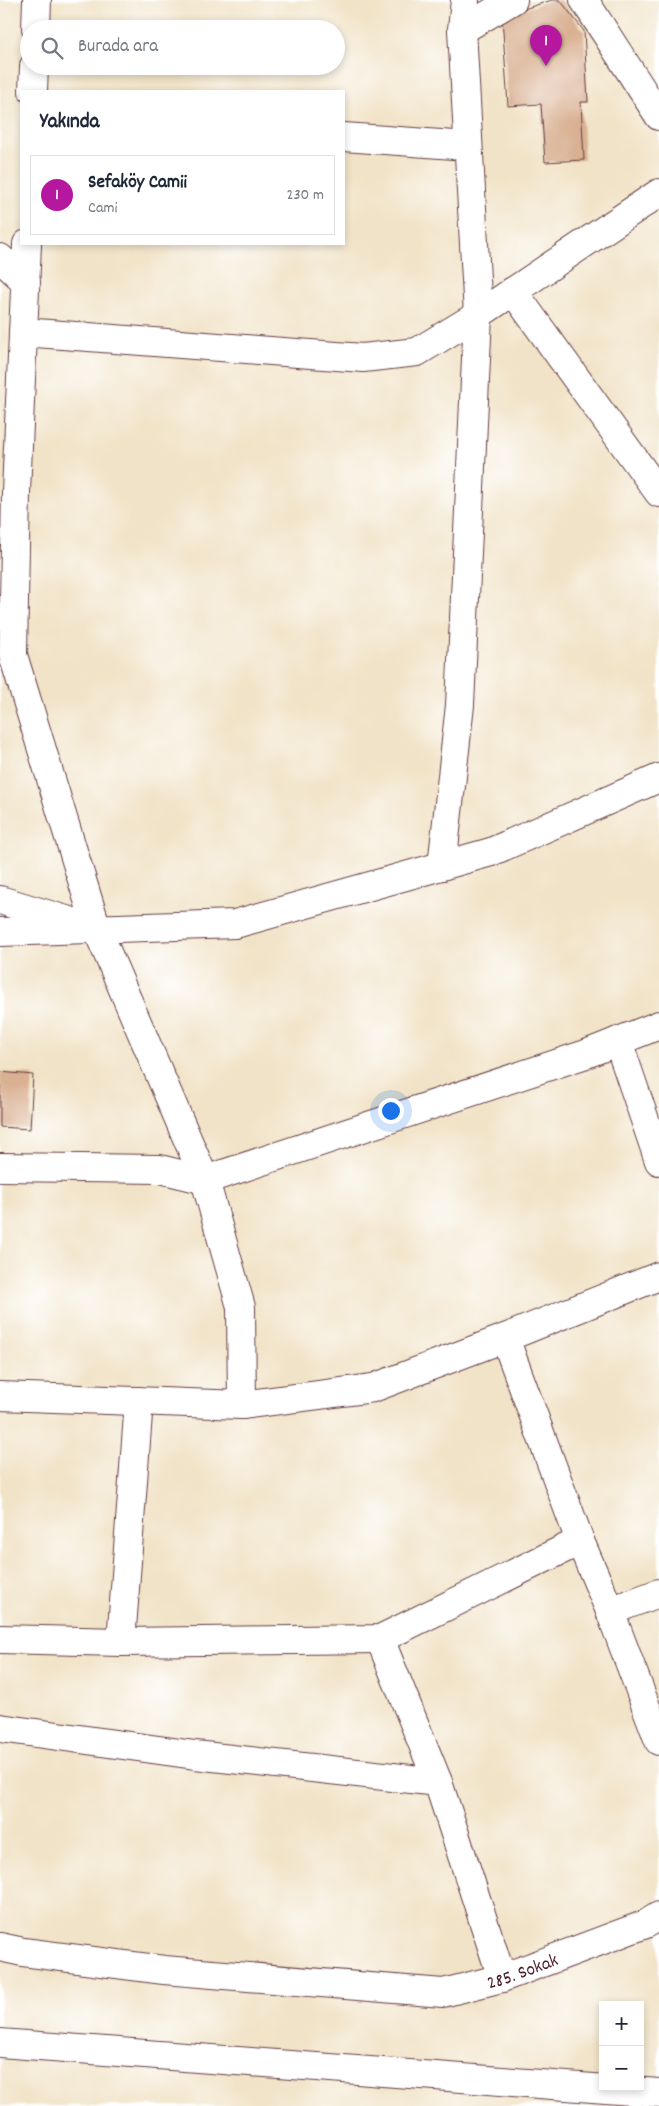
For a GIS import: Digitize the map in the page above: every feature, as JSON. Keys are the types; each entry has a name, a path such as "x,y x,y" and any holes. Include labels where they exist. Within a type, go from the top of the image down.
{"main road":[{"path":"36,20 37,0"},
{"path":"442,866 460,704 478,315 462,30 465,0"},
{"path":"462,30 513,0"},
{"path":"584,0 659,116"},
{"path":"33,90 34,75"},
{"path":"345,137 468,146"},
{"path":"23,332 363,358 417,352 478,315 659,193"},
{"path":"27,245 16,492 13,655 97,929 205,1180 241,1308 242,1405"},
{"path":"0,258 26,282"},
{"path":"513,291 659,493"},
{"path":"0,932 235,924 491,852 659,778"},
{"path":"0,900 97,929"},
{"path":"0,1167 160,1170 205,1180 576,1057 659,1025"},
{"path":"618,1042 659,1161"},
{"path":"0,1396 242,1405 374,1388 659,1276"},
{"path":"505,1338 580,1541 610,1611 659,1741"},
{"path":"121,1642 139,1401"},
{"path":"0,1640 121,1642 380,1639 580,1541"},
{"path":"610,1611 659,1593"},
{"path":"380,1639 438,1782 502,1978"},
{"path":"0,1728 194,1755 438,1782"},
{"name":"285. Sokak","path":"0,1947 23,1952 164,1970 443,1993 502,1978 646,1924 659,1916"},
{"path":"0,2043 659,2093"}],"building":[{"path":"552,0 560,0 584,31 588,102 581,102 584,160 545,162 541,104 508,106 502,16"},
{"path":"0,1072 33,1075 30,1129 0,1127"}],"place":[{"name":"Sefaköy Camii","path":"546,66"}]}
